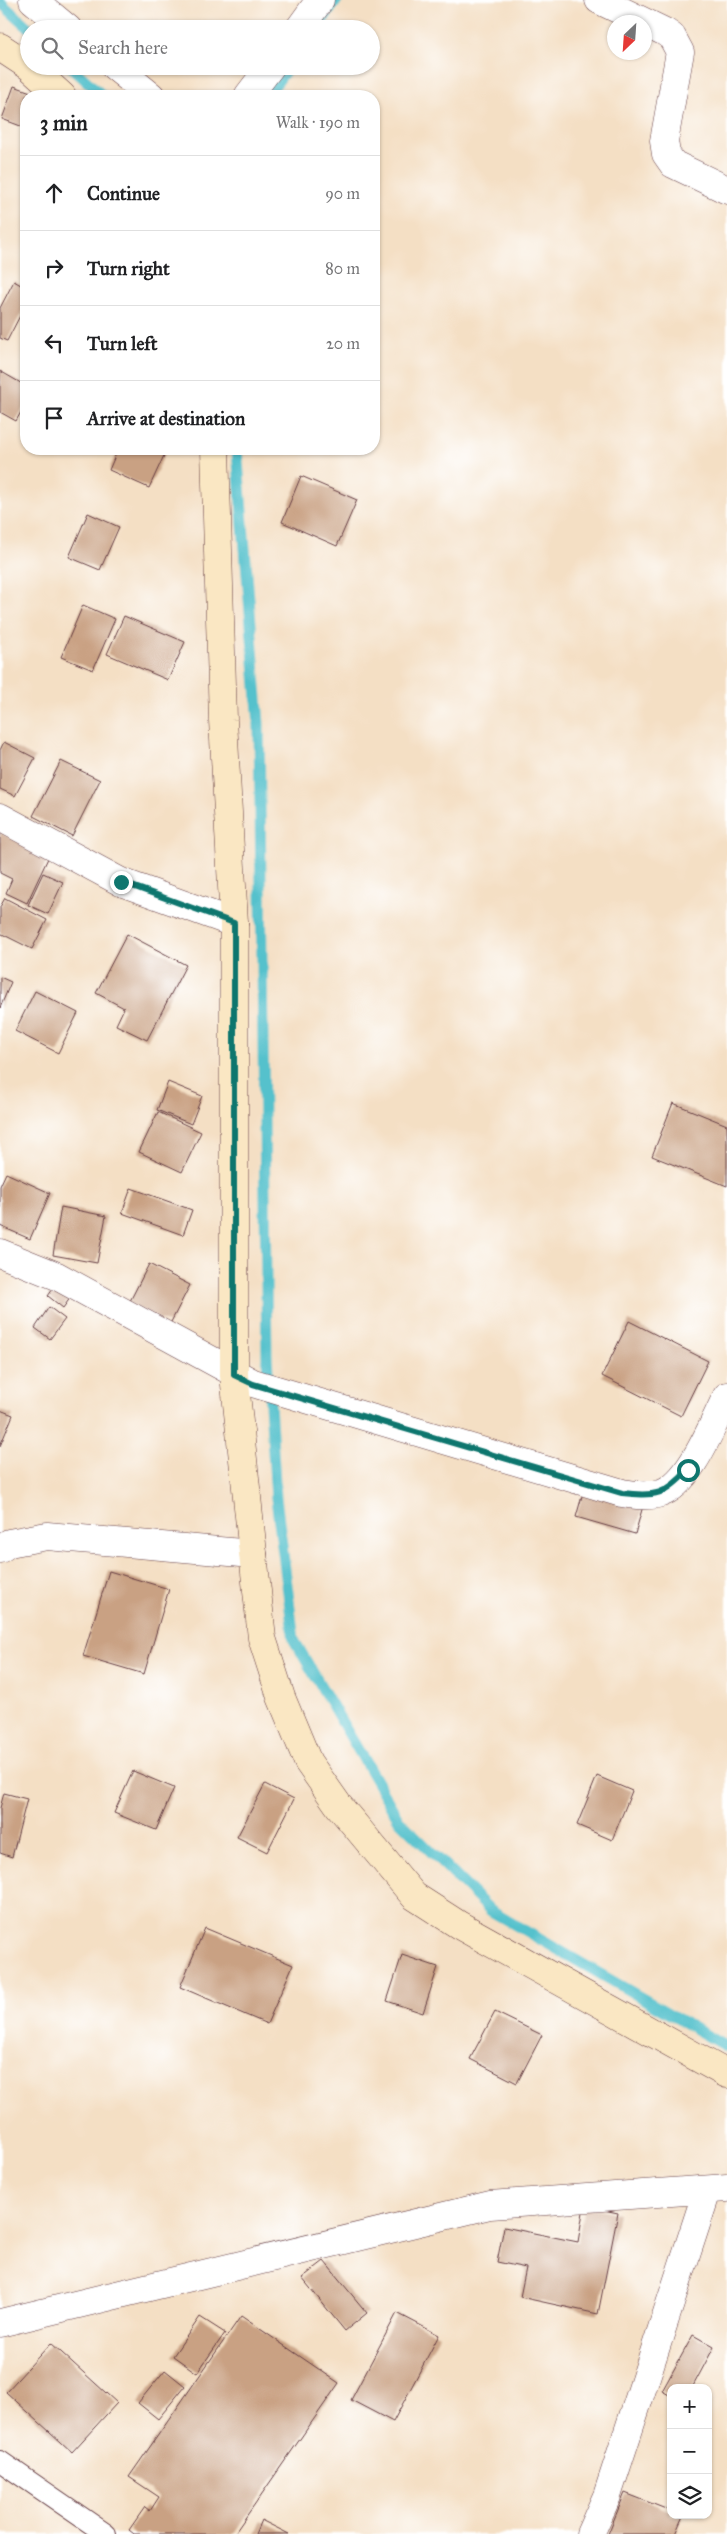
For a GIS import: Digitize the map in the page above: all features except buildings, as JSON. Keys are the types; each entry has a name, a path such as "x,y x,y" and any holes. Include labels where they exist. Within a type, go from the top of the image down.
{"street":[{"path":"33,0 57,20"},
{"path":"306,20 320,0"},
{"path":"599,0 665,32 677,44 680,52 664,141 666,154 673,164 727,190"},
{"path":"0,48 20,60"},
{"path":"39,75 55,90"},
{"path":"125,75 144,90"},
{"path":"253,90 265,75"},
{"path":"216,455 223,720 234,923 244,1379 253,1554 262,1638 281,1697 308,1762 339,1806 414,1896 459,1924 727,2074"},
{"path":"0,816 121,882 234,923"},
{"path":"0,1253 57,1276 244,1379 281,1392 622,1493 644,1496 660,1493 675,1486 688,1470 727,1396"},
{"path":"3,1542 46,1536 253,1554"},
{"path":"0,2323 490,2204 719,2188"},
{"path":"590,2534 607,2496 707,2191 719,2188"}],"lane":[{"path":"0,2461 106,2534"}],"waterway":[{"path":"323,20 337,0"},
{"path":"0,2 20,20"},
{"path":"80,75 96,90"},
{"path":"271,90 282,75"},
{"path":"237,455 259,724 267,1357 276,1498 294,1640 399,1820 491,1911 727,2047"}],"route":[{"path":"121,882 234,923 234,1375 253,1384 622,1493 644,1496 660,1493 675,1486 688,1470"}]}
